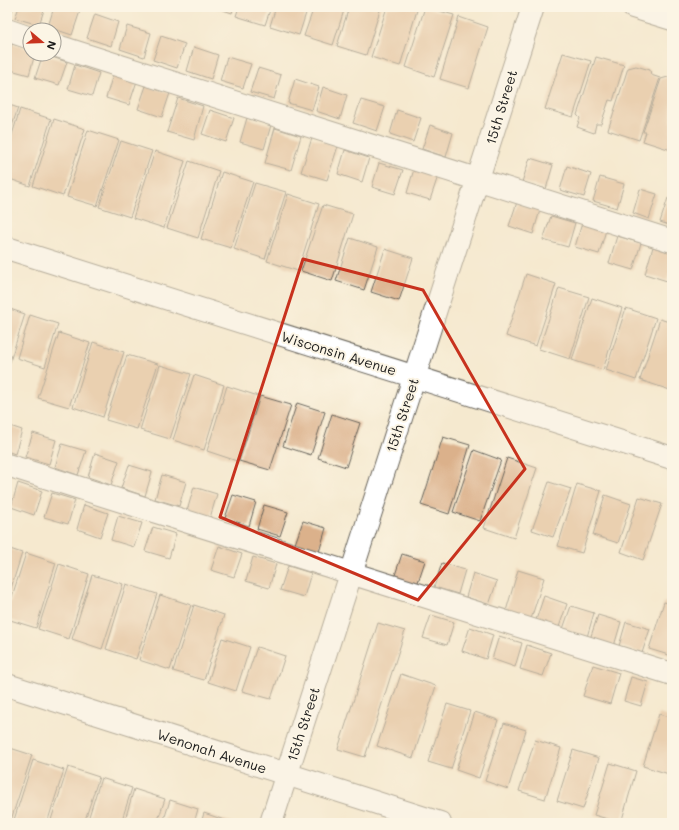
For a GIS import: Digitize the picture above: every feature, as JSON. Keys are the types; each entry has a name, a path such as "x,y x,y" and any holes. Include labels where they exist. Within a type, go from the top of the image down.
{"street":[{"name":"15th Street","path":"271,823 533,7"},
{"path":"633,7 672,19"},
{"path":"7,30 22,35"},
{"path":"62,48 672,241"},
{"name":"Wisconsin Avenue","path":"7,248 672,458"},
{"path":"7,465 352,572 672,674"},
{"name":"Wenonah Avenue","path":"7,685 440,823"}],"highlighted area":[{"path":"303,259 423,290 525,469 418,600 220,517"}],"building":[{"path":"7,7 13,7 10,18 7,17"},
{"path":"19,7 45,7 40,22 29,22 15,18"},
{"path":"54,7 67,7 80,11 72,35 62,32 62,22 50,22"},
{"path":"214,7 234,7 232,13"},
{"path":"239,7 271,7 265,25 236,16"},
{"path":"276,7 308,7 299,35 270,26"},
{"path":"314,7 345,7 333,45 304,36"},
{"path":"349,7 381,7 366,55 337,46"},
{"path":"387,7 418,7 400,66 371,57"},
{"path":"425,7 454,15 434,77 406,67"},
{"path":"95,14 118,22 111,46 87,38"},
{"path":"459,17 488,27 469,88 440,79"},
{"path":"127,26 151,33 144,57 120,49"},
{"path":"161,36 185,44 177,68 153,60"},
{"path":"12,44 22,47 22,62 33,62 29,75 7,69 7,59"},
{"path":"194,47 218,55 211,79 187,71"},
{"path":"563,53 591,61 573,117 545,109"},
{"path":"227,57 251,64 243,88 220,81"},
{"path":"596,57 624,65 613,101 609,100 601,124 596,124 594,133 577,127 580,118 577,115"},
{"path":"62,60 67,62 59,85 35,78 40,62 62,62"},
{"path":"75,65 99,73 92,96 68,89"},
{"path":"636,66 650,70 651,75 660,78 639,140 608,130 628,68"},
{"path":"258,68 281,75 274,99 250,92"},
{"path":"113,74 137,81 129,105 106,98"},
{"path":"668,77 672,78 671,150 643,141 646,132 643,132 661,79"},
{"path":"295,79 319,87 312,110 288,103"},
{"path":"146,86 170,93 162,117 138,109"},
{"path":"323,87 347,95 340,119 316,111"},
{"path":"178,98 203,106 194,140 167,132"},
{"path":"361,100 385,107 377,131 353,123"},
{"path":"7,104 18,108 7,141"},
{"path":"20,109 51,119 30,186 7,178 7,151"},
{"path":"210,110 234,118 226,142 202,134"},
{"path":"397,110 421,118 413,142 390,134"},
{"path":"247,118 271,125 264,149 240,142"},
{"path":"54,119 85,129 63,196 33,186"},
{"path":"430,125 453,133 446,157 422,149"},
{"path":"275,128 301,136 291,170 265,163"},
{"path":"88,130 119,140 97,206 67,197"},
{"path":"312,138 338,146 327,180 301,172"},
{"path":"121,141 152,151 130,217 99,207"},
{"path":"345,150 369,158 362,182 338,174"},
{"path":"155,151 185,161 164,228 133,218"},
{"path":"530,158 553,165 546,189 522,182"},
{"path":"189,161 219,171 198,238 167,228"},
{"path":"379,163 403,170 395,194 372,187"},
{"path":"567,166 591,174 584,197 560,190"},
{"path":"414,169 438,176 430,200 407,193"},
{"path":"222,172 253,182 231,248 201,239"},
{"path":"600,177 624,184 617,208 593,201"},
{"path":"255,183 286,192 265,259 234,249"},
{"path":"640,189 657,194 649,219 633,213"},
{"path":"288,194 319,204 298,271 267,261"},
{"path":"668,198 672,200 672,226 660,222"},
{"path":"517,202 540,210 533,234 509,226"},
{"path":"323,205 353,214 332,281 301,271"},
{"path":"551,216 575,223 568,247 543,240"},
{"path":"582,223 606,230 599,254 575,247"},
{"path":"617,236 641,243 633,270 609,263"},
{"path":"350,238 378,247 364,290 336,281"},
{"path":"653,247 672,253 672,266 667,281 645,274"},
{"path":"385,249 413,258 399,301 371,292"},
{"path":"526,274 556,284 536,346 506,336"},
{"path":"559,288 589,297 570,359 539,349"},
{"path":"592,298 622,308 603,370 572,360"},
{"path":"7,308 25,314 7,371"},
{"path":"626,308 656,318 636,380 606,370"},
{"path":"30,315 58,324 45,367 17,358"},
{"path":"660,319 672,323 672,384 670,390 640,380"},
{"path":"59,333 90,343 69,407 38,398"},
{"path":"93,342 124,352 103,417 73,407"},
{"path":"127,355 158,364 137,429 106,420"},
{"path":"160,365 191,374 170,439 140,430"},
{"path":"194,375 224,385 204,450 173,440"},
{"path":"227,386 258,396 237,461 207,451"},
{"path":"260,396 291,405 270,470 239,461"},
{"path":"297,403 325,412 311,455 283,446"},
{"path":"332,414 360,423 346,467 318,458"},
{"path":"7,425 22,430 15,454 7,451"},
{"path":"33,433 56,440 49,464 25,457"},
{"path":"443,437 470,445 449,514 421,505"},
{"path":"62,444 86,451 78,475 55,467"},
{"path":"474,450 501,460 480,521 453,512"},
{"path":"95,453 119,461 111,485 88,477"},
{"path":"507,458 537,468 514,538 484,528"},
{"path":"129,465 152,472 145,496 121,488"},
{"path":"162,475 186,482 179,506 155,499"},
{"path":"549,482 571,489 553,537 532,530"},
{"path":"18,483 42,491 34,515 11,507"},
{"path":"577,484 601,491 582,553 558,546"},
{"path":"194,487 217,494 210,518 187,511"},
{"path":"52,493 75,500 68,524 44,517"},
{"path":"233,495 256,502 249,526 225,518"},
{"path":"605,495 631,504 618,543 593,535"},
{"path":"639,497 662,504 643,560 621,552"},
{"path":"84,505 108,513 100,537 77,529"},
{"path":"264,505 288,512 280,536 257,529"},
{"path":"118,516 142,523 134,547 111,540"},
{"path":"303,521 326,528 319,552 295,544"},
{"path":"153,527 176,534 169,558 145,551"},
{"path":"219,546 242,554 234,577 211,570"},
{"path":"7,548 22,553 7,601"},
{"path":"26,553 56,563 36,628 7,619 7,612"},
{"path":"402,554 425,561 417,585 394,578"},
{"path":"253,557 276,564 269,588 246,581"},
{"path":"442,563 465,570 458,594 434,587"},
{"path":"59,564 89,574 69,639 38,629"},
{"path":"288,566 311,573 304,597 280,590"},
{"path":"518,570 544,578 531,619 506,611"},
{"path":"473,573 497,581 489,605 466,597"},
{"path":"92,575 123,584 102,649 72,639"},
{"path":"126,584 157,594 136,659 106,649"},
{"path":"160,595 191,605 170,670 139,660"},
{"path":"544,596 567,604 559,627 536,620"},
{"path":"664,602 672,604 672,656 649,649"},
{"path":"194,605 224,615 204,680 173,671"},
{"path":"571,606 594,613 587,637 563,629"},
{"path":"431,615 454,622 447,645 423,638"},
{"path":"598,615 621,622 614,646 590,639"},
{"path":"626,622 650,629 642,653 619,646"},
{"path":"378,623 405,631 365,757 338,749"},
{"path":"470,627 493,635 486,659 462,651"},
{"path":"499,636 522,643 515,667 492,659"},
{"path":"222,638 250,647 236,691 208,682"},
{"path":"527,645 551,653 543,676 520,669"},
{"path":"257,647 285,656 271,699 242,691"},
{"path":"593,665 619,673 610,704 583,696"},
{"path":"401,674 436,686 413,758 377,746"},
{"path":"631,677 648,682 641,706 624,701"},
{"path":"447,704 470,711 451,769 428,762"},
{"path":"475,712 498,720 479,778 456,770"},
{"path":"659,714 672,718 672,764 669,774 643,766"},
{"path":"504,723 526,730 508,789 485,781"},
{"path":"535,740 561,748 545,799 519,791"},
{"path":"7,747 32,755 11,820 7,819"},
{"path":"573,750 599,758 583,809 557,801"},
{"path":"33,760 64,770 47,823 13,823"},
{"path":"610,763 636,771 621,823 594,815"},
{"path":"68,767 99,777 84,823 50,823"},
{"path":"101,778 132,788 121,823 87,823"},
{"path":"134,789 165,799 157,823 124,823"},
{"path":"170,800 198,809 194,823 163,823"},
{"path":"204,813 233,823 201,823"}]}
